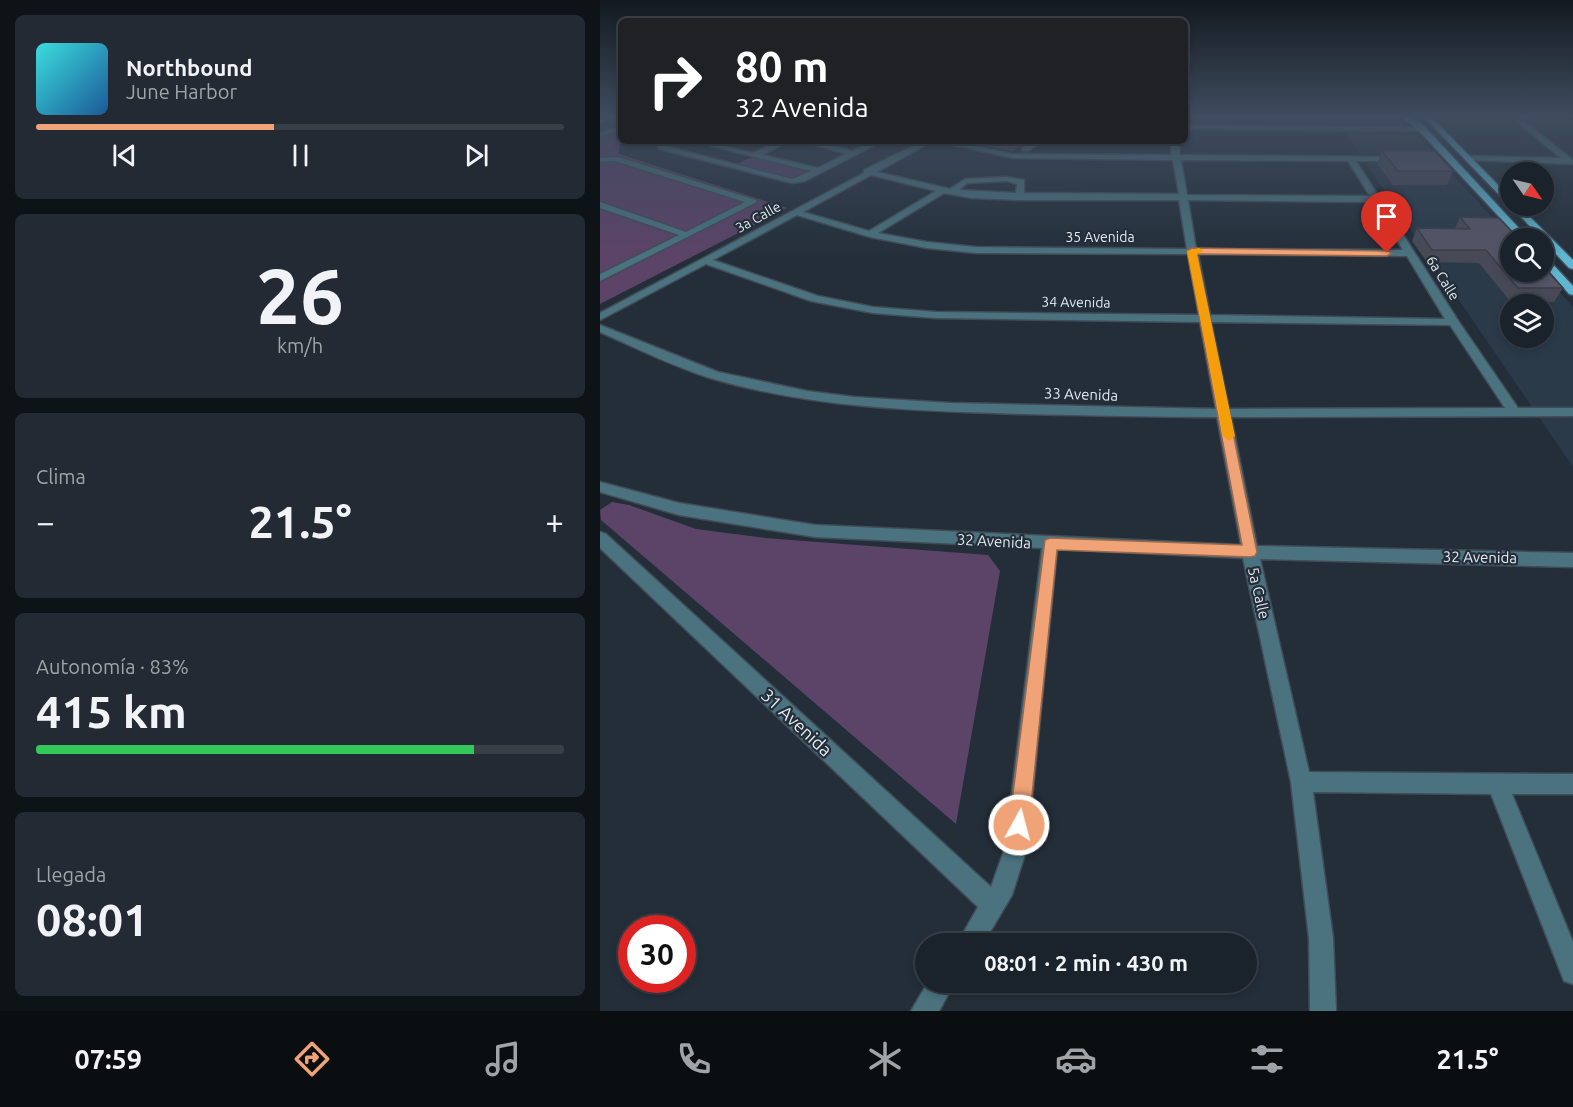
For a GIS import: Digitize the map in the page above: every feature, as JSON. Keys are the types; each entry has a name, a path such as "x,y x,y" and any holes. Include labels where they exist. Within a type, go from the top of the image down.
{"main road":[{"path":"1455,163 1515,228"},
{"path":"1474,163 1500,191"},
{"path":"1525,216 1573,266"},
{"path":"1554,271 1573,292"}],"street":[{"path":"603,274 753,202 628,163"},
{"path":"726,163 797,180 835,163"},
{"path":"733,165 737,163"},
{"path":"787,163 819,171"},
{"name":"3a Calle","path":"600,317 885,163"},
{"name":"5a Calle","path":"1177,163 1204,320 1225,414 1250,552 1301,782 1321,938 1323,1011"},
{"name":"6a Calle","path":"1353,163 1409,254 1514,412"},
{"path":"867,172 947,191 986,196 1377,199"},
{"path":"870,234 965,181 998,179 1021,182 1020,197"},
{"path":"986,196 998,179"},
{"path":"600,205 687,235"},
{"name":"35 Avenida","path":"795,212 870,234 927,245 976,250 1409,254"},
{"name":"34 Avenida","path":"706,261 772,285 851,306 891,312 936,315 1204,320 1453,322"},
{"name":"33 Avenida","path":"600,328 666,358 714,375 825,399 898,406 1225,414 1573,412"},
{"path":"600,503 607,490"},
{"name":"32 Avenida","path":"607,490 679,509 815,531 1250,552 1573,560"},
{"name":"31 Avenida","path":"600,538 994,906"},
{"path":"976,933 994,906 1011,868 1016,848 1050,544"},
{"path":"1301,782 1573,784"},
{"path":"1497,783 1573,972"},
{"path":"924,1011 936,993"}],"shaded area":[{"path":"600,163 648,163 787,208 600,304"},
{"path":"776,163 811,172 794,180 737,164"},
{"path":"1366,164 1444,165 1502,228 1500,228 1500,282 1550,282 1573,307 1573,467"},
{"path":"612,502 629,505 696,529 765,538 988,555 1000,571 956,824 601,520 600,510"}],"building":[{"path":"1392,163 1446,163 1453,171 1398,171"},
{"path":"1460,217 1499,218 1508,228 1500,228 1500,267 1486,250 1432,250 1417,228 1470,229"},
{"path":"1554,278 1563,288 1518,288 1513,282 1554,282"}],"slow traffic":[{"path":"1199,251 1192,251 1229,436"}],"route":[{"path":"1019,825 1050,544 1250,552 1192,251 1387,253"}]}
